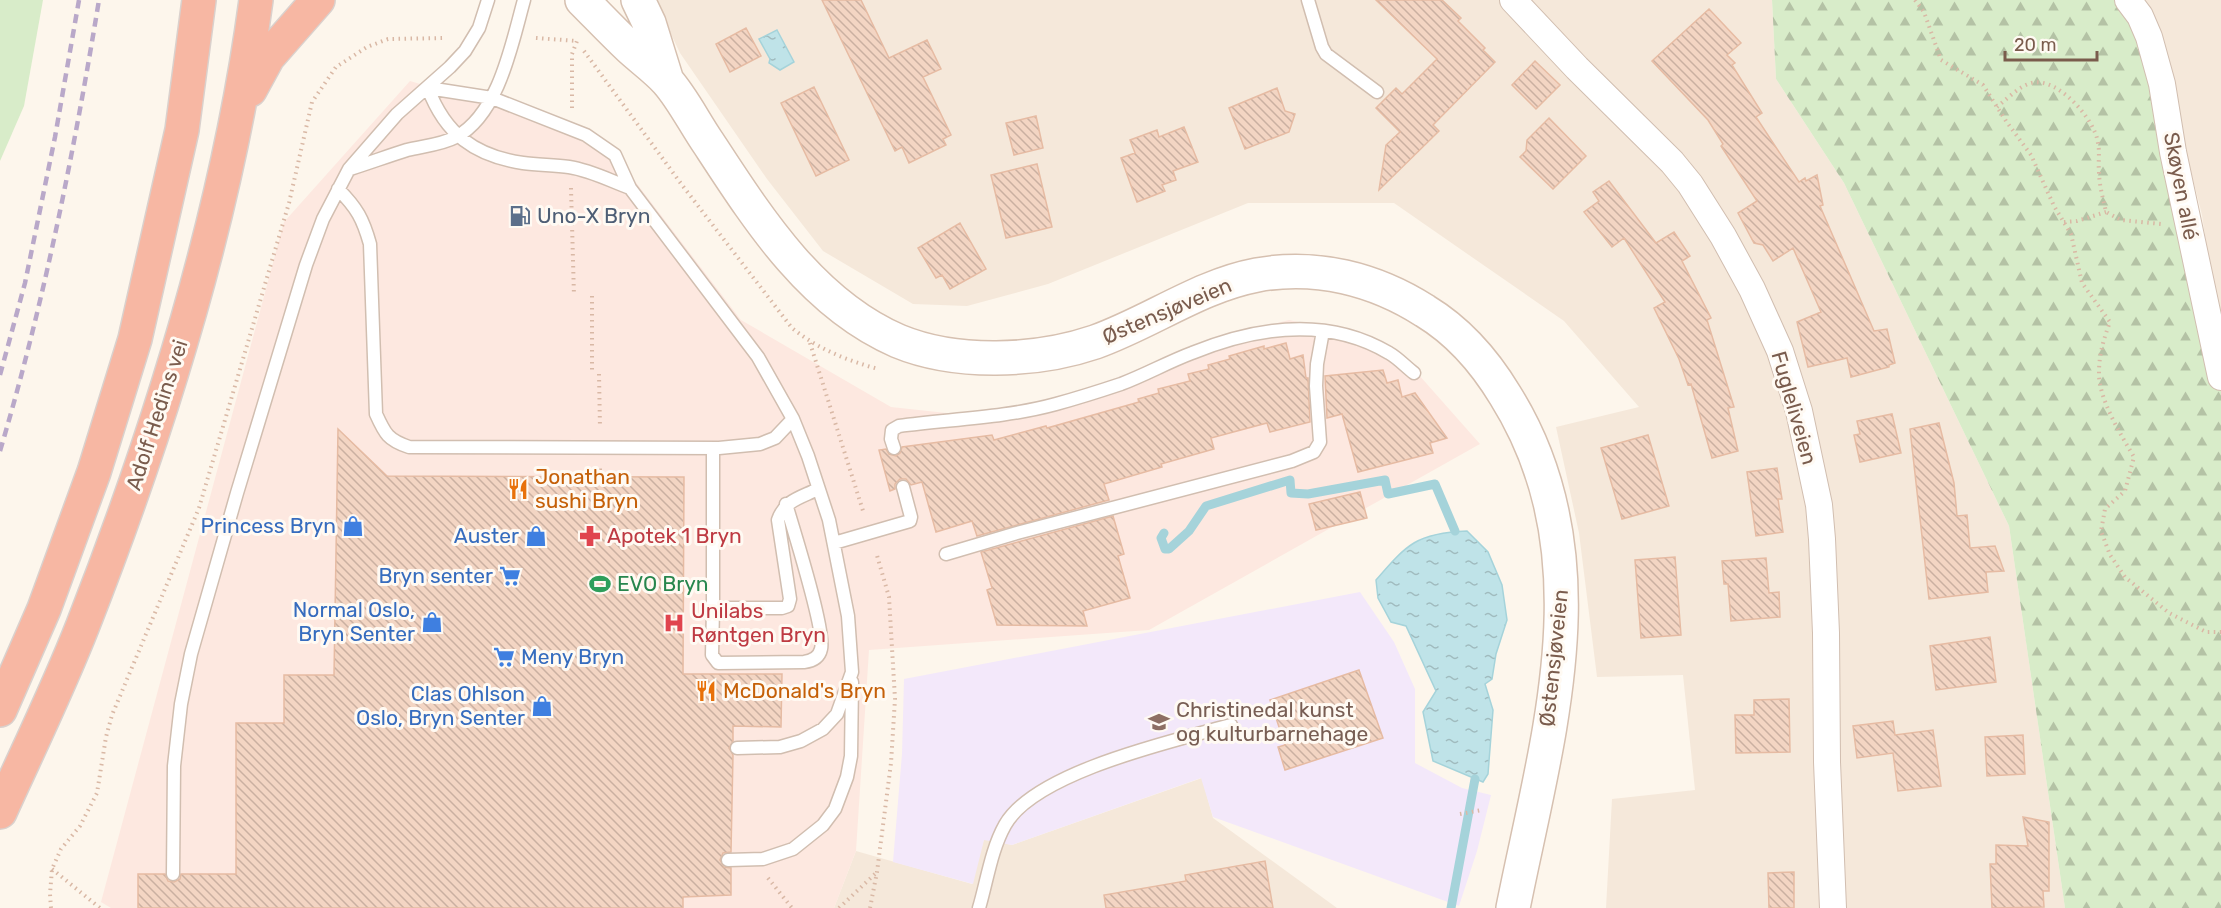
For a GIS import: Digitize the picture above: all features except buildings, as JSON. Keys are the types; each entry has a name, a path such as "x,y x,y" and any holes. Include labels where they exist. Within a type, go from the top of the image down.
{"highway":[{"name":"Adolf Hedins vei","path":"0,710 44,609 94,472 135,339 183,130 199,0"},
{"name":"Adolf Hedins vei","path":"0,812 82,627 135,486 176,360 202,267 238,113 256,0"},
{"path":"238,113 268,57 318,0"}],"main road":[{"name":"Østensjøveien","path":"582,0 667,81 753,211 797,264 824,292 865,323 895,340 920,349 984,358 1033,355 1063,350 1095,342 1223,283 1260,274 1294,271 1318,272 1351,278 1379,287 1413,303 1437,318 1458,336 1498,383 1525,429 1537,456 1558,537 1562,574 1563,612 1555,688 1513,908"},
{"name":"Østensjøveien","path":"638,0 649,22 667,81"}],"street":[{"name":"Fugleliveien","path":"1513,0 1577,68 1672,162 1690,184 1723,236 1752,289 1780,351 1799,411 1819,505 1826,633 1827,762 1833,908"},
{"name":"Skøyen allé","path":"2128,0 2140,16 2149,37 2162,84 2173,152 2221,377"}],"lane":[{"path":"173,874 174,766 181,704 191,654 237,493 303,276 323,219 349,169 397,114 428,88 465,51 479,28 488,0"},
{"path":"349,169 407,150 446,142 458,136 485,112 492,98 524,0"},
{"path":"1308,0 1326,54 1377,92"},
{"path":"428,88 492,98 586,135 615,155 630,188 758,357 793,419 808,456 829,520 848,616 852,672 851,756 847,777 835,809 823,825 793,849 763,859 728,860"},
{"path":"428,88 441,116 458,136 474,148 492,156 522,163 571,167 630,188"},
{"path":"339,189 355,206 364,222 370,244 376,414 385,434 395,442 410,447 713,448 760,444 776,438 793,419"},
{"path":"894,448 891,439 892,430 899,426 1006,414 1055,404 1122,384 1192,352 1242,335 1303,328 1323,330 1359,340 1390,353 1414,373"},
{"path":"945,554 1292,460 1314,452 1320,442 1316,386 1323,330"},
{"path":"713,448 712,655 718,663 811,662 822,647 819,624 786,504"},
{"path":"834,543 910,521 903,487"},
{"path":"713,608 782,608 788,606 790,599 778,520 786,504 818,489"},
{"path":"737,748 780,747 801,741 823,729 837,714 852,672"},
{"path":"979,908 997,844 1005,825 1013,813 1043,789 1092,768 1157,746 1231,725"}],"path":[{"path":"1915,0 1924,12 1941,60 1983,85 2031,155 2054,206 2071,234 2082,283 2110,322 2102,344 2098,374 2103,395 2134,458 2125,491 2105,510 2101,531 2110,555 2125,577 2169,614 2206,632 2221,632"},
{"path":"51,908 52,869 61,849 80,826 97,793 112,715 199,508 289,203 312,102 336,67 367,47 388,39 452,38"},
{"path":"533,38 577,41"},
{"path":"572,113 572,54 577,41"},
{"path":"577,41 682,185 792,328 810,343 830,353 883,370"},
{"path":"1997,107 2030,84 2043,82 2055,86 2074,103 2090,122 2098,141 2101,190 2106,212"},
{"path":"571,186 574,296"},
{"path":"2064,222 2077,221 2106,212 2121,220 2188,226"},
{"path":"592,296 592,374"},
{"path":"1460,814 1482,810"},
{"path":"763,859 770,881 792,908"},
{"path":"52,869 100,908"},
{"path":"839,908 877,872"}],"shaded area":[{"path":"655,0 1772,0 1776,79 1844,183 2009,526 2065,908 1606,908 1612,799 1695,790 1683,675 1597,677 1579,533 1556,427 1639,407 1564,321 1394,203 1248,203 1048,284 967,306 913,304 823,251 767,179 680,53"},
{"path":"2140,0 2221,0 2221,348 2202,215 2150,10"},
{"path":"410,81 602,138 741,320 891,407 1011,420 1213,340 1289,320 1356,335 1411,366 1480,444 1149,630 869,650 856,851 834,908 111,908 101,902 284,222"},
{"name":"Christinedal kunst og kulturbarnehage","path":"1360,592 1394,642 1415,689 1415,763 1462,788 1491,795 1477,851 1459,906 1213,817 1201,778 1012,845 984,840 973,884 893,862 902,754 904,679"},
{"path":"1202,778 1213,818 1337,908 834,908 856,851 972,884 984,839 1012,845"}],"green space":[{"path":"0,0 43,0 24,106 0,161"},
{"path":"1772,0 2132,0 2221,376 2221,908 2065,908 2009,526 1844,183 1776,79"}],"water":[{"path":"777,30 794,62 780,70 769,63 770,59 759,39"},
{"path":"1467,531 1488,552 1502,585 1507,620 1496,654 1492,679 1485,684 1493,710 1488,774 1483,782 1433,761 1423,712 1436,691 1406,626 1391,622 1378,598 1376,580 1396,557 1414,543 1436,534"}],"waterway":[{"path":"1164,533 1161,538 1165,549 1169,549 1189,531 1206,506 1290,480 1291,493 1308,494 1385,480 1388,494 1435,484 1455,531"},
{"path":"1451,908 1475,779"}],"railway":[{"path":"0,375 25,283 55,137 79,0"},
{"path":"0,451 31,339 57,227 99,0"}],"place":[{"name":"Uno-X Bryn","path":"520,216"},
{"name":"Jonathan sushi Bryn","path":"518,489"},
{"name":"Princess Bryn","path":"353,526"},
{"name":"Auster","path":"536,536"},
{"name":"Apotek 1 Bryn","path":"590,536"},
{"name":"Bryn senter","path":"510,576"},
{"name":"EVO Bryn","path":"600,584"},
{"name":"Normal Oslo, Bryn Senter","path":"432,622"},
{"name":"Unilabs Røntgen Bryn","path":"674,623"},
{"name":"Meny Bryn","path":"504,657"},
{"name":"McDonald's Bryn","path":"706,691"},
{"name":"Clas Ohlson Oslo, Bryn Senter","path":"542,706"},
{"name":"Christinedal kunst og kulturbarnehage","path":"1159,722"}]}
